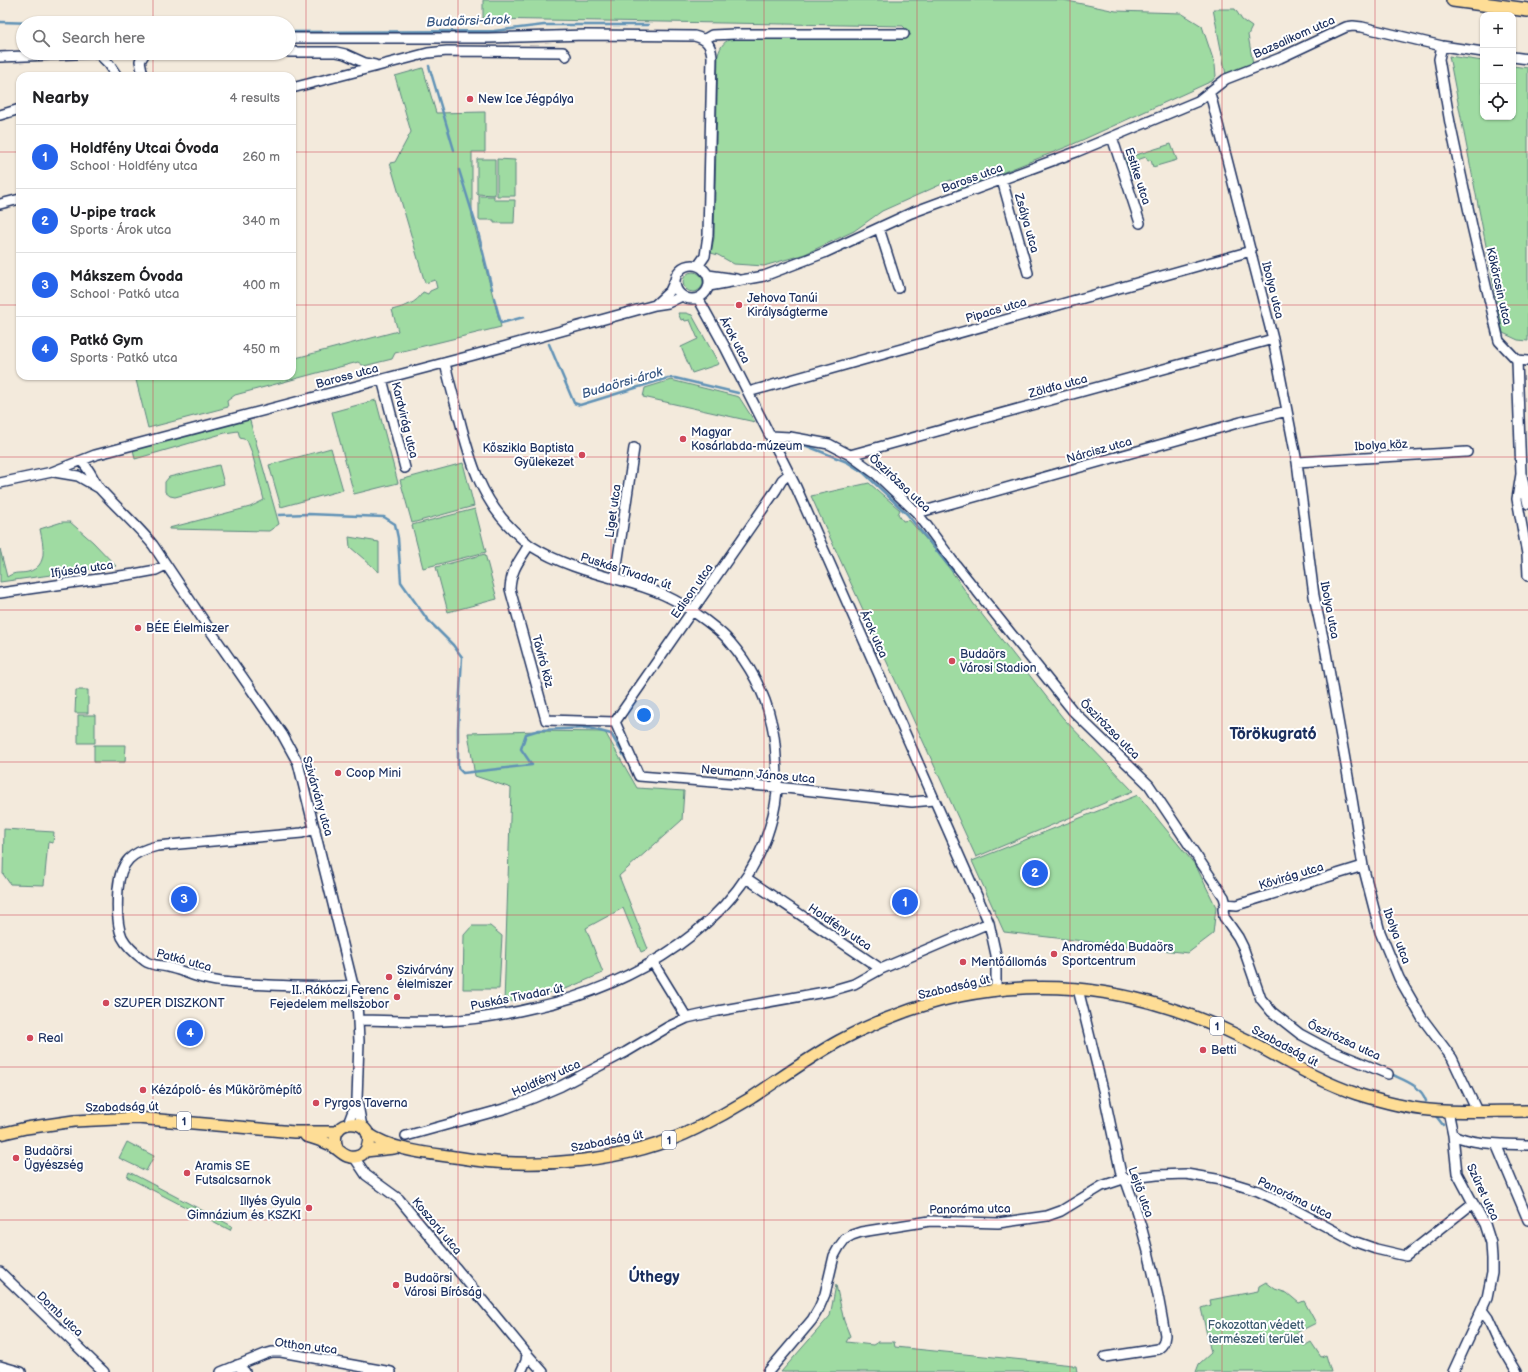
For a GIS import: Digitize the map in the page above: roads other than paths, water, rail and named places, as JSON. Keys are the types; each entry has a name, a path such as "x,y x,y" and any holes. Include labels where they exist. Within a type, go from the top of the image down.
{"highway":[{"path":"1453,0 1528,10"}],"main road":[{"name":"Szabadság út","path":"348,1124 356,1124 382,1142 400,1148 483,1162 563,1162 604,1157 628,1152 677,1137 694,1130 752,1097 837,1042 871,1026 939,1001 996,990 1033,988 1078,989 1114,993 1168,1006 1206,1021 1249,1041 1315,1077 1356,1094 1381,1101 1430,1111 1528,1111"},
{"name":"Szabadság út","path":"0,1134 26,1128 68,1122 137,1118 294,1132 337,1132"},
{"path":"337,1148 335,1143 337,1132 340,1128 348,1124"},
{"path":"365,1130 369,1140 365,1151"},
{"name":"Szabadság út","path":"294,1132 323,1141 337,1148 344,1155 354,1157 365,1151 400,1148"}],"street":[{"name":"Bazsalikom utca","path":"1208,94 1215,86 1226,79 1280,58 1346,27 1362,27 1442,46 1480,52"},
{"path":"705,39 712,35 735,34 904,34"},
{"path":"296,38 488,38 593,35 694,36 705,39 711,46 712,57 708,235 705,256 698,266"},
{"name":"Kökörcsin utca","path":"1442,46 1439,59 1450,123 1499,341 1516,360"},
{"path":"296,87 428,53 447,51 563,52 566,56"},
{"path":"296,52 336,52 377,66"},
{"path":"0,57 16,56"},
{"path":"1516,57 1528,59"},
{"path":"105,60 114,72"},
{"path":"141,60 141,72"},
{"name":"Baross utca","path":"708,286 764,276 824,254 911,213 1112,138 1198,101 1208,94"},
{"name":"Ibolya utca","path":"1208,94 1211,97 1273,339 1296,462 1314,596 1325,647 1363,866 1380,932 1399,978 1422,1018 1452,1058 1477,1111"},
{"path":"0,115 16,110"},
{"name":"Estike utca","path":"1112,138 1140,223"},
{"name":"Zsálya utca","path":"1002,180 1028,273"},
{"path":"0,204 16,200"},
{"path":"879,228 898,288"},
{"name":"Pipacs utca","path":"748,392 1251,251"},
{"path":"685,266 698,266 708,275 708,286 706,291 698,298 682,296 678,291 676,278 678,272 685,266"},
{"name":"Baross utca","path":"708,275 743,279"},
{"name":"Baross utca","path":"655,305 670,291 676,278"},
{"name":"Baross utca","path":"0,483 52,472 95,455 445,363 655,305 668,303 682,296"},
{"name":"Árok utca","path":"698,298 771,436 789,474 989,923 996,955 996,990"},
{"name":"Zöldfa utca","path":"850,455 1273,339"},
{"path":"1528,361 1516,360 1521,474 1528,504"},
{"name":"Puskás Tivadar út","path":"359,1020 452,1021 537,1008 577,996 620,979 684,941 704,926 719,912 746,878 759,854 767,837 775,806 777,788 776,751 771,721 759,686 751,671 730,642 720,631 677,600 646,587 592,573 561,562 529,545 506,524 487,498 470,460 445,363"},
{"name":"Kardvirág utca","path":"382,379 405,468"},
{"name":"Nárcisz utca","path":"916,513 1241,422 1287,411"},
{"name":"Őszirózsa utca","path":"771,436 790,437 829,444 850,455 876,474 916,513 1073,711 1149,785 1220,891 1226,904 1223,909 1224,917 1243,947 1261,999 1272,1012 1300,1034 1328,1049 1388,1074"},
{"name":"Liget utca","path":"615,579 634,448"},
{"name":"Ibolya köz","path":"1296,462 1467,452"},
{"name":"Szivárvány utca","path":"81,461 88,468 99,488 142,532 166,565 282,734 298,763 358,1001 357,1099 365,1130"},
{"name":"Szivárvány utca","path":"52,472 78,476 99,488"},
{"name":"Edison utca","path":"615,722 782,480 789,474"},
{"path":"1521,474 1517,499 1527,554 1528,576"},
{"name":"Távíró köz","path":"529,545 514,569 510,589 546,720 615,722"},
{"name":"Ifjúság utca","path":"0,593 134,574 156,570 166,565"},
{"name":"Neumann János utca","path":"615,722 640,776 912,802 934,800"},
{"name":"Patkó utca","path":"315,830 302,833 157,846 140,850 132,855 126,862 118,884 118,917 122,937 146,962 170,967 207,979 230,983 274,985 354,985"},
{"name":"Kővirág utca","path":"1226,904 1237,905 1363,866"},
{"name":"Holdfény utca","path":"746,878 881,969"},
{"name":"Holdfény utca","path":"406,1136 507,1108 540,1095 561,1086 626,1052 668,1027 687,1018 830,991 854,984 881,969 989,923"},
{"path":"652,961 687,1018"},
{"name":"Lejtő utca","path":"1078,989 1104,1094 1117,1157 1123,1179 1128,1185 1146,1245 1156,1287 1164,1342 1162,1346 1154,1350 1105,1356"},
{"name":"Szivárvány utca","path":"348,1124 357,1099"},
{"name":"Szüret utca","path":"1448,1111 1458,1173 1473,1203 1486,1224 1491,1243 1492,1273 1487,1298 1453,1372"},
{"path":"1453,1135 1462,1139 1496,1144 1528,1145"},
{"path":"1496,1144 1528,1220"},
{"name":"Koszorú utca","path":"354,1157 366,1175 399,1199 543,1372"},
{"name":"Panoráma utca","path":"768,1372 812,1320 819,1308 825,1294 834,1256 839,1247 846,1239 861,1232 930,1221 998,1223 1047,1216 1061,1211 1102,1186 1123,1179 1157,1175 1186,1174 1222,1180 1258,1191 1275,1198 1353,1241 1376,1249 1406,1256 1473,1203"},
{"name":"Domb utca","path":"0,1272 104,1372"},
{"path":"1482,1310 1517,1372"},
{"name":"Otthon utca","path":"221,1372 272,1352 281,1352 392,1372"},
{"path":"521,1372 526,1361 527,1354"},
{"path":"237,1365 245,1372"},
{"path":"0,1366 21,1372"}],"waterway":[{"name":"Budaörsi-árok","path":"0,22 16,22"},
{"name":"Budaörsi-árok","path":"296,32 494,31 544,25 648,25"},
{"name":"Budaörsi-árok","path":"429,66 454,150"},
{"name":"Budaörsi-árok","path":"459,170 477,228 492,289"},
{"name":"Budaörsi-árok","path":"494,298 501,323 524,317"},
{"name":"Budaörsi-árok","path":"549,344 574,403 580,405 668,378 675,378 738,393"},
{"name":"Budaörsi-árok","path":"797,442 847,462 864,473 907,514 953,571"},
{"path":"279,515 308,514 384,517 395,524 398,538 401,582 427,619 453,645 462,657 458,728 458,768 463,773 532,765 521,749 526,734 539,730 589,728 611,734 626,759"},
{"name":"Budaörsi-árok","path":"1393,1075 1408,1082 1421,1091 1426,1101"},
{"path":"1436,1116 1443,1125"}],"place":[{"name":"New Ice Jégpálya","path":"470,99"},
{"name":"Jehova Tanúi Királyságterme","path":"739,305"},
{"name":"Magyar Kosárlabda-múzeum","path":"683,439"},
{"name":"Kőszikla Baptista Gyülekezet","path":"582,455"},
{"name":"BÉE Élelmiszer","path":"138,628"},
{"name":"Budaörs Városi Stadion","path":"952,661"},
{"name":"Coop Mini","path":"338,773"},
{"name":"U-pipe track","path":"1035,873"},
{"name":"Mákszem Óvoda","path":"184,899"},
{"name":"Holdfény Utcai Óvoda","path":"905,902"},
{"name":"Androméda Budaörs Sportcentrum","path":"1054,954"},
{"name":"Mentőállomás","path":"963,962"},
{"name":"Szivárvány élelmiszer","path":"389,977"},
{"name":"II. Rákóczi Ferenc Fejedelem mellszobor","path":"397,997"},
{"name":"SZUPER DISZKONT","path":"106,1003"},
{"name":"Patkó Gym","path":"190,1033"},
{"name":"Real","path":"30,1038"},
{"name":"Betti","path":"1203,1050"},
{"name":"Kézápoló- és Műkörömépítő","path":"143,1090"},
{"name":"Pyrgos Taverna","path":"316,1103"},
{"name":"Budaörsi Ügyészség","path":"16,1158"},
{"name":"Aramis SE Futsalcsarnok","path":"187,1173"},
{"name":"Illyés Gyula Gimnázium és KSZKI","path":"309,1208"},
{"name":"Budaörsi Városi Bíróság","path":"396,1285"}],"district":[{"name":"Törökugrató","path":"1273,733"},
{"name":"Úthegy","path":"654,1276"}],"park label":[{"name":"Fokozottan védett természeti terület","path":"1256,1332"}]}
